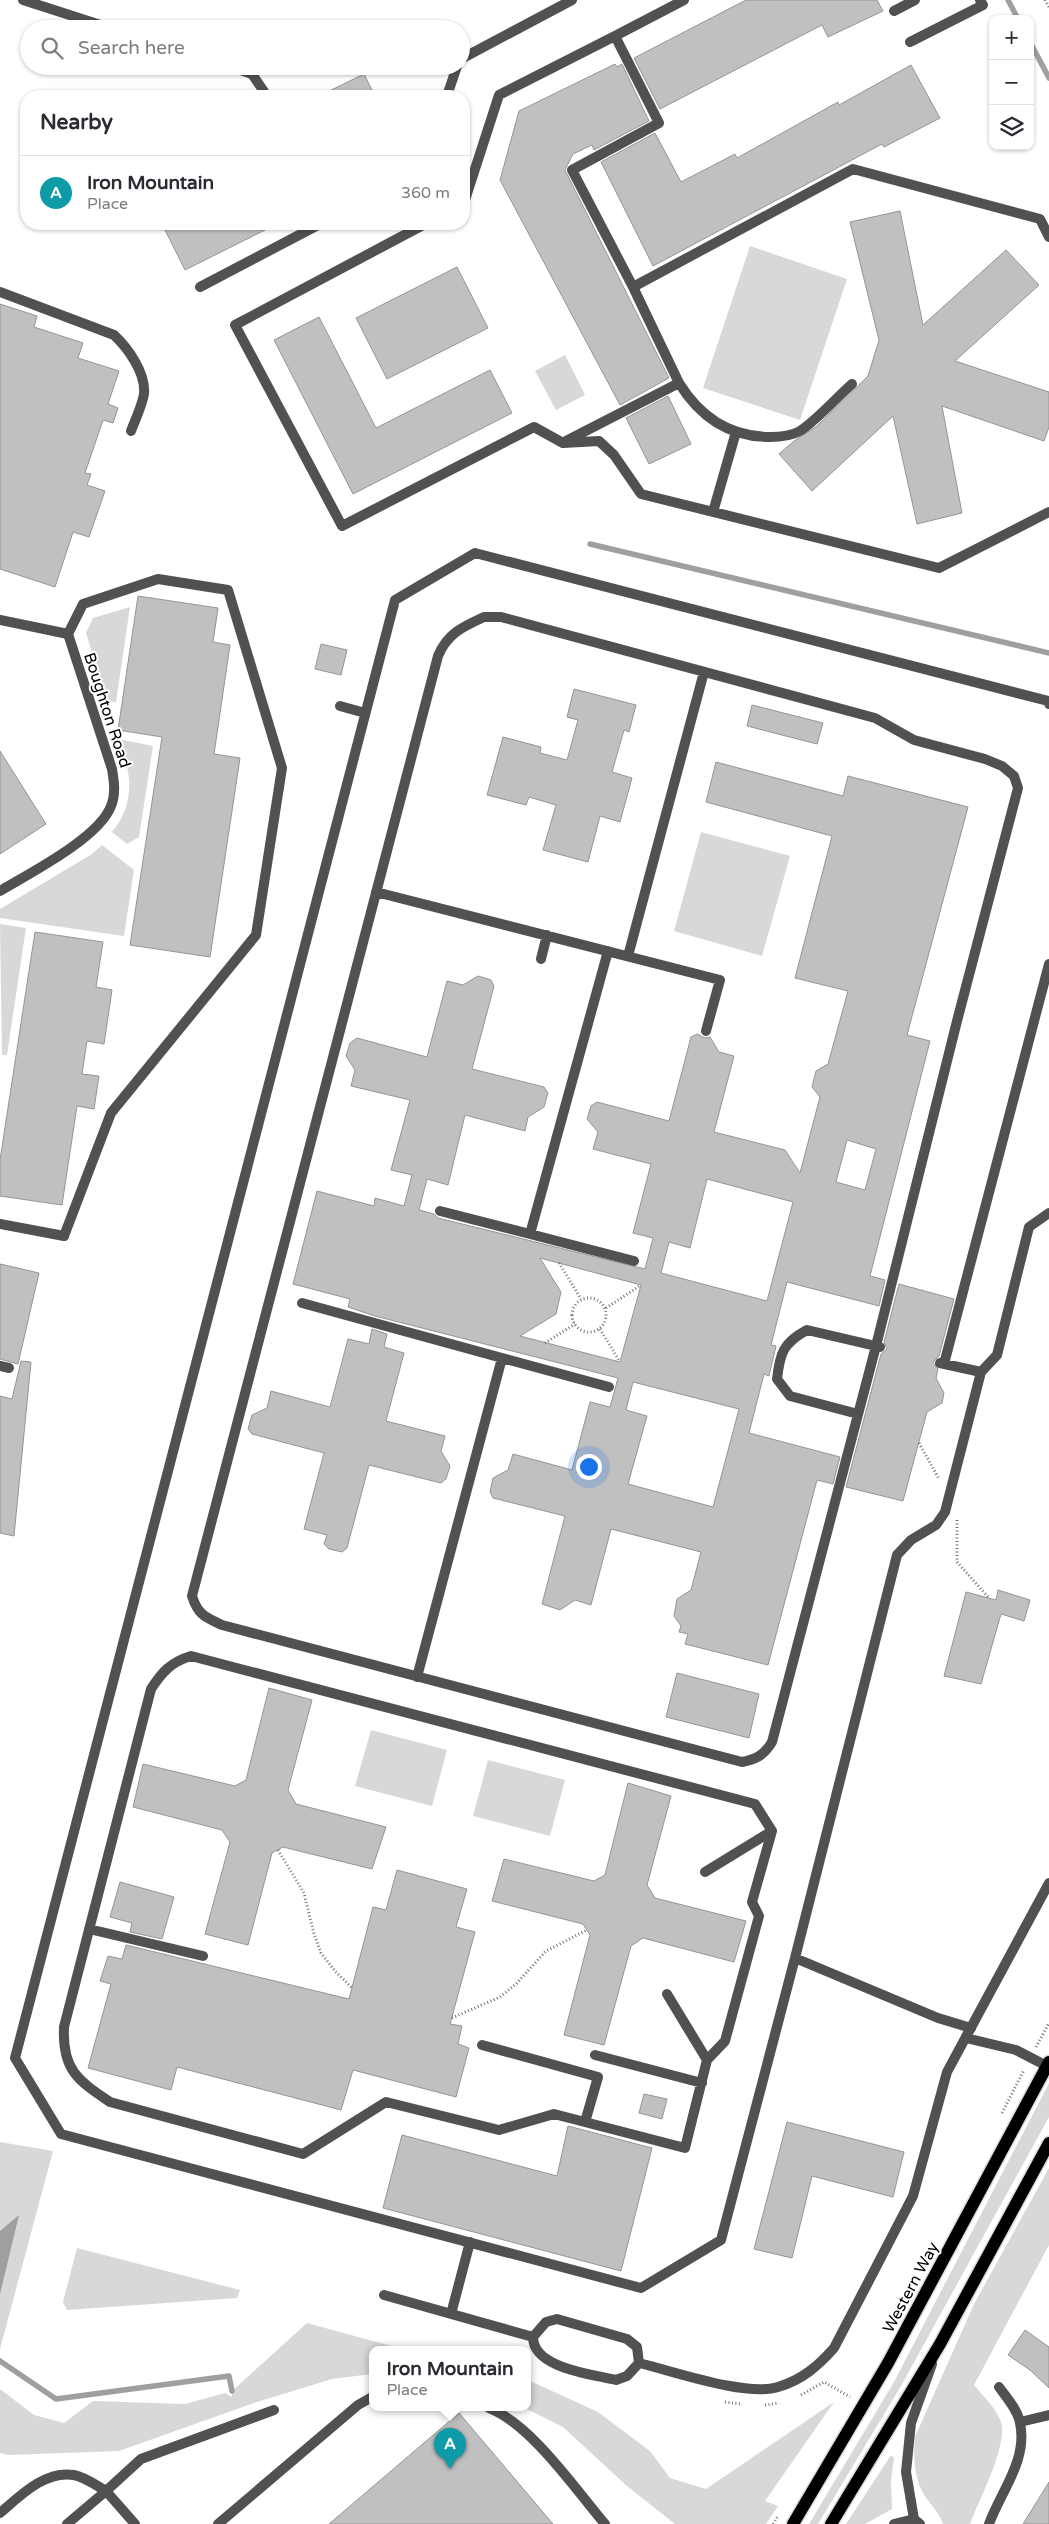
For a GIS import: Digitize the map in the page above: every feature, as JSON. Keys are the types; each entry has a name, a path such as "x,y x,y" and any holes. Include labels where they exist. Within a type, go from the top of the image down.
{"main road":[{"name":"Western Way","path":"793,2524 888,2363 1048,2064"},
{"path":"831,2524 940,2344 1049,2143"}],"street":[{"path":"23,0 85,20"},
{"path":"470,54 572,0"},
{"path":"470,184 499,95 684,0"},
{"path":"894,11 915,0"},
{"path":"910,42 983,5 980,0"},
{"path":"615,36 659,123 572,170 633,287 679,383 690,401 706,417 728,430 756,437 782,437 800,431 852,384"},
{"path":"253,75 263,90"},
{"path":"449,90 454,75"},
{"path":"633,287 854,169 1040,219 1049,237"},
{"path":"200,287 309,230"},
{"path":"414,230 235,325 342,526 534,427 563,443 599,441 614,456 641,494 939,568 1049,512"},
{"path":"0,292 114,335 121,342 138,371 144,393 131,431"},
{"path":"563,443 679,383"},
{"path":"713,512 736,432"},
{"path":"1049,704 1038,699 475,553 395,600 15,2058 61,2134 642,2288 721,2240 796,1958 897,1555 911,1540 936,1525 945,1512 982,1372 997,1355 1030,1227 1049,1213"},
{"path":"0,620 68,634 83,604 158,579 228,590 282,768 256,935 111,1113 64,1236 0,1224"},
{"path":"501,617 875,718 914,740 985,759 1002,766 1014,776 1018,788 957,1021 878,1347 858,1414 772,1742 766,1752 757,1759 742,1762 222,1626 205,1617 196,1609 192,1596 376,892 438,656 444,642 453,634 484,618 501,617"},
{"name":"Boughton Road","path":"0,892 87,836 102,822 112,806 115,787 112,769 68,634"},
{"path":"628,956 704,672"},
{"path":"340,706 365,713"},
{"path":"376,892 720,980 706,1031"},
{"path":"541,959 547,935"},
{"path":"530,1234 608,951"},
{"path":"982,1372 942,1364 1049,964"},
{"path":"440,1211 634,1262"},
{"path":"302,1303 608,1387"},
{"path":"858,1414 790,1396 777,1379 780,1357 791,1339 807,1330 878,1347"},
{"path":"417,1677 502,1358"},
{"path":"191,1656 755,1804 772,1831 752,1902 759,1916 725,2041 708,2060 685,2148 554,2114 499,2130 386,2102 303,2154 110,2102 85,2086 69,2067 63,2048 64,2027 151,1690 162,1672 176,1660 191,1656"},
{"path":"705,1872 772,1831"},
{"path":"639,2363 728,2386 754,2389 777,2388 798,2379 817,2367 834,2348 913,2196 934,2112 947,2072 1049,1883"},
{"path":"90,1929 203,1956"},
{"path":"796,1958 938,2018 971,2028"},
{"path":"667,1994 708,2060"},
{"path":"966,2038 1016,2050 1048,2064"},
{"path":"482,2045 598,2077 585,2122"},
{"path":"595,2055 702,2083"},
{"path":"451,2314 470,2242"},
{"path":"384,2295 533,2337"},
{"path":"533,2337 546,2322 557,2319 627,2339 637,2347 639,2363"},
{"path":"533,2337 537,2353 546,2362 616,2380 626,2376 639,2363"},
{"path":"894,2524 917,2522 906,2472 911,2423 940,2344"},
{"path":"989,2524 996,2503 1012,2478 1020,2447 1020,2422 999,2387"},
{"path":"218,2524 358,2405 369,2398"},
{"path":"67,2524 141,2459 274,2410"},
{"path":"497,2411 534,2441 605,2524"},
{"path":"1020,2422 1049,2415"},
{"path":"0,2513 39,2482 55,2476 75,2475 106,2491 135,2524"}],"path":[{"path":"1045,0 1049,7"},
{"path":"559,1263 581,1299"},
{"path":"606,1308 641,1284"},
{"path":"593,1298 603,1303 606,1308 606,1320 600,1329 595,1331 583,1331 572,1319 574,1308 581,1299 593,1298"},
{"path":"545,1343 575,1324"},
{"path":"600,1329 620,1362"},
{"path":"278,1850 304,1893 314,1934 322,1953 335,1971 352,1988"},
{"path":"452,2018 500,1997 516,1984 546,1951 587,1930"}],"shaded area":[{"path":"750,246 847,279 800,420 703,388"},
{"path":"565,355 585,395 556,410 535,371"},
{"path":"130,607 116,702 107,701 86,633 93,618"},
{"path":"118,739 153,746 139,837 127,844 112,832 125,810 129,787 129,775"},
{"path":"701,832 790,856 762,956 674,931"},
{"path":"102,845 134,870 124,936 0,918 0,909 92,854"},
{"path":"0,924 26,928 7,1055 2,1055"},
{"path":"371,1730 447,1750 432,1806 355,1786"},
{"path":"488,1760 565,1780 550,1836 473,1816"},
{"path":"1049,2083 1049,2117 901,2386 818,2524 809,2524 894,2382"},
{"path":"0,2142 53,2151 0,2349"},
{"path":"1049,2168 1049,2245 974,2385 993,2407 1001,2422 1002,2432 997,2458 970,2524 943,2524 919,2484 914,2460 915,2437 974,2304"},
{"path":"19,2215 0,2294 0,2231"},
{"path":"77,2248 240,2290 237,2298 67,2310 63,2302"},
{"path":"307,2323 391,2346 369,2346 369,2374 332,2379 257,2402 119,2451 9,2455 0,2453 0,2389 34,2415 64,2423 93,2401 185,2404 225,2393 232,2397 232,2391"},
{"path":"531,2381 598,2412 650,2451 670,2478 706,2489 834,2402 765,2501 778,2506 766,2524 675,2524 627,2486 563,2427 531,2411"},
{"path":"891,2455 894,2458 891,2481 892,2509 865,2524 846,2524"}],"building":[{"path":"746,0 877,0 883,11 828,37 822,25 660,109 634,58"},
{"path":"615,64 617,67 622,64 649,121 594,150 592,145 573,154 565,170 669,378 620,405 500,180 519,111"},
{"path":"911,65 940,118 884,147 882,144 653,266 601,162 655,133 681,182 735,154 737,158 838,102 839,105"},
{"path":"364,75 372,90 331,90"},
{"path":"900,211 923,325 1006,250 1039,285 955,361 1049,392 1049,427 1044,441 942,406 962,513 917,524 893,416 812,491 779,454 794,441 817,426 868,376 879,340 850,222"},
{"path":"165,230 265,230 185,270"},
{"path":"457,267 488,328 387,379 356,318"},
{"path":"0,304 37,316 34,327 83,343 78,358 119,371 108,404 118,408 113,423 103,420 85,473 91,474 87,485 105,491 89,537 73,532 55,587 0,569"},
{"path":"319,317 376,428 490,370 512,413 353,494 274,340"},
{"path":"668,396 691,444 649,464 626,418"},
{"path":"138,596 218,608 213,642 230,645 214,754 240,758 210,957 130,945 162,737 118,730"},
{"path":"321,644 347,650 341,675 315,669"},
{"path":"574,689 636,705 629,732 624,730 612,772 632,778 620,822 600,816 588,862 543,850 556,805 529,797 526,805 487,795 503,737 541,747 540,753 567,760 578,720 567,717"},
{"path":"752,705 823,723 817,744 747,726"},
{"path":"0,751 46,824 0,854"},
{"path":"716,762 843,796 848,776 968,807 907,1035 930,1041 870,1276 885,1280 879,1306 787,1282 771,1345 776,1346 769,1376 764,1374 749,1433 840,1457 833,1484 817,1480 768,1665 685,1644 688,1634 679,1632 681,1626 674,1616 677,1599 691,1590 701,1552 611,1529 591,1605 575,1600 560,1610 542,1604 565,1516 493,1498 490,1492 493,1478 508,1470 513,1454 572,1470 590,1402 610,1407 618,1378 375,1316 348,1307 350,1299 293,1284 317,1191 374,1206 375,1198 404,1206 412,1175 391,1170 410,1100 351,1086 355,1070 346,1056 350,1043 357,1038 427,1057 447,981 463,985 478,976 491,980 494,986 472,1069 544,1087 548,1093 544,1107 528,1117 525,1131 465,1115 448,1185 427,1179 419,1210 434,1214 438,1218 645,1269 653,1238 633,1233 651,1164 593,1149 598,1132 587,1119 591,1106 597,1102 669,1121 691,1037 697,1034 705,1038 710,1037 719,1052 734,1056 714,1132 785,1150 800,1173 820,1097 812,1087 816,1071 828,1064 848,991 795,978 832,836 706,802","holes":["847,1140 876,1149 865,1190 836,1182","707,1179 793,1202 767,1301 661,1273 669,1242 690,1248","540,1258 641,1285 620,1362 520,1336 556,1314 561,1292","633,1382 739,1409 713,1507 628,1484 647,1416 626,1410"]},
{"path":"35,932 103,942 96,987 112,990 104,1044 87,1041 82,1074 99,1076 94,1109 77,1106 62,1205 0,1196 0,1160"},
{"path":"0,1264 39,1273 18,1364 0,1359"},
{"path":"899,1284 954,1299 939,1356 933,1362 938,1369 936,1378 944,1393 942,1403 927,1412 903,1501 846,1487 881,1354 887,1349 884,1342"},
{"path":"372,1329 387,1334 384,1347 404,1353 386,1421 445,1436 441,1451 450,1466 446,1479 441,1483 369,1465 347,1548 342,1552 329,1549 324,1544 327,1535 304,1529 324,1453 252,1434 248,1429 252,1415 267,1408 271,1391 330,1407 348,1339 369,1344"},
{"path":"21,1361 31,1362 14,1536 0,1533 0,1396 12,1399"},
{"path":"998,1590 1030,1600 1024,1621 1001,1614 981,1684 944,1676 966,1592 996,1600"},
{"path":"677,1673 759,1694 749,1738 666,1717"},
{"path":"269,1688 312,1700 288,1790 296,1804 386,1827 372,1869 283,1847 272,1853 248,1945 205,1934 230,1842 222,1830 133,1807 143,1764 235,1786 246,1780"},
{"path":"628,1783 671,1796 647,1885 655,1898 746,1921 734,1962 643,1938 631,1946 604,2045 564,2035 590,1935 583,1924 492,1901 504,1859 594,1881 605,1875"},
{"path":"397,1870 467,1889 456,1927 475,1932 450,2024 462,2026 458,2044 469,2048 456,2097 353,2070 341,2110 177,2067 171,2090 88,2068 111,1984 100,1981 108,1956 122,1959 126,1945 349,1999 373,1907 386,1910"},
{"path":"120,1882 174,1897 162,1939 130,1932 132,1923 110,1917"},
{"path":"644,2094 667,2099 662,2119 639,2113"},
{"path":"787,2122 904,2152 893,2197 812,2176 792,2258 754,2249"},
{"path":"568,2126 652,2148 621,2271 383,2208 402,2135 557,2176"},
{"path":"1025,2330 1049,2347 1049,2388 1030,2370 1008,2355"},
{"path":"459,2413 553,2524 329,2524"},
{"path":"1049,2482 1049,2524 1023,2524"}],"waterway":[{"path":"1008,0 1016,15"},
{"path":"1034,50 1049,78"},
{"path":"590,544 1049,653"},
{"path":"0,2361 56,2399 229,2376 232,2391"}],"place":[{"name":"Iron Mountain","path":"450,2469"}]}
